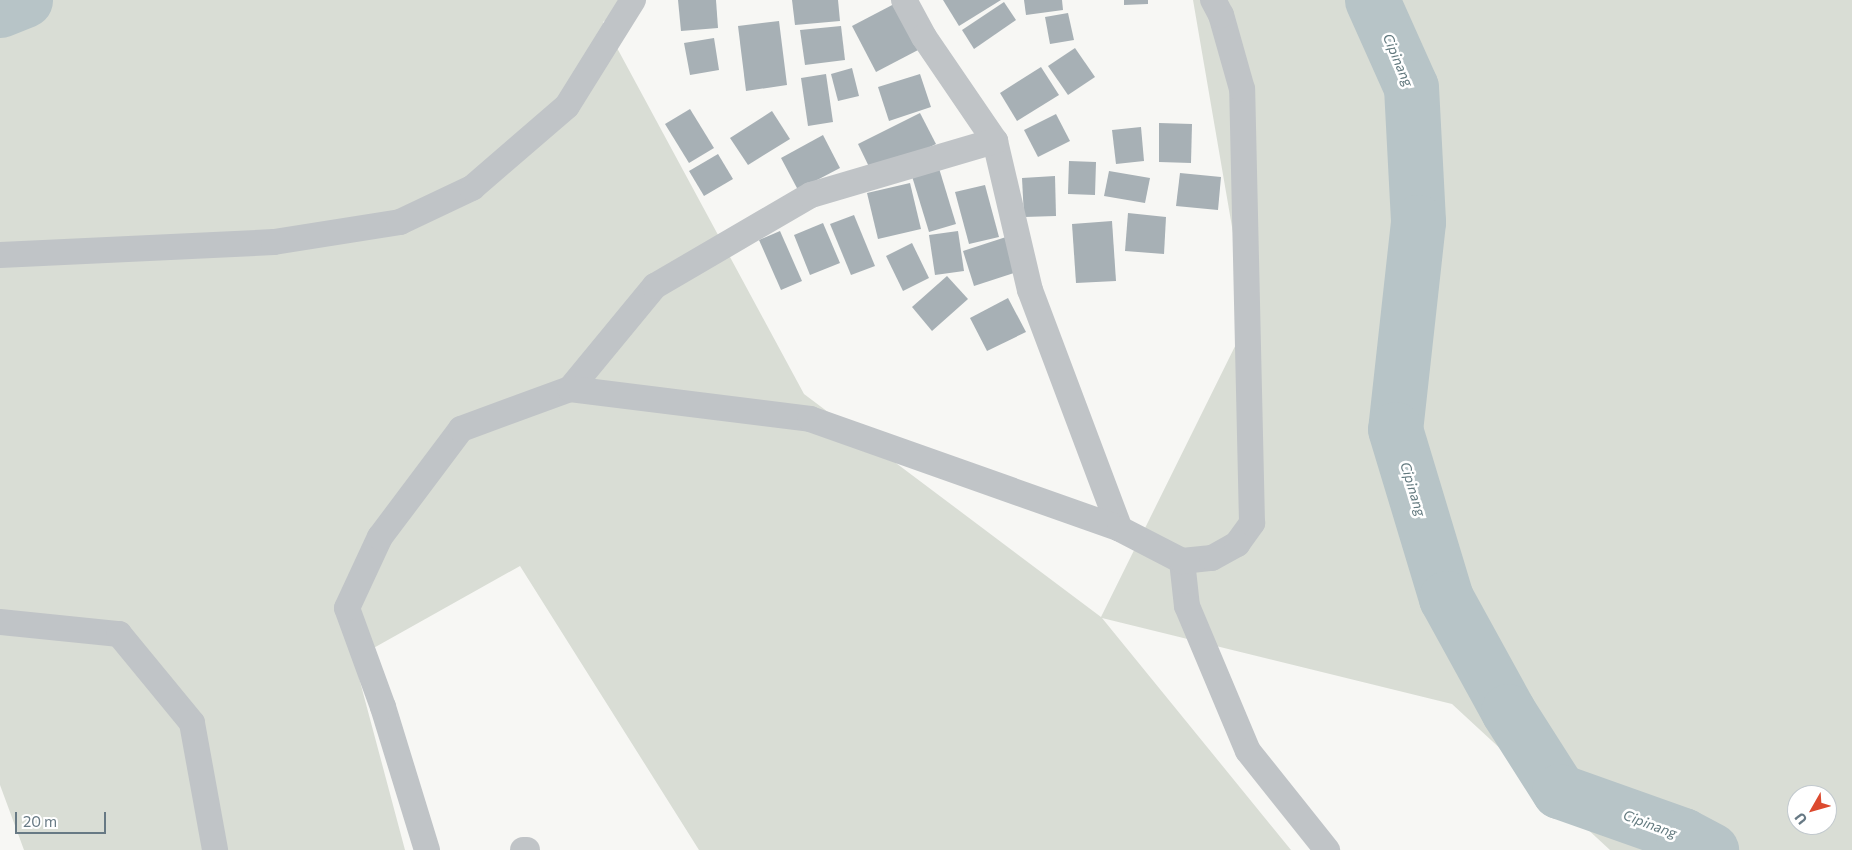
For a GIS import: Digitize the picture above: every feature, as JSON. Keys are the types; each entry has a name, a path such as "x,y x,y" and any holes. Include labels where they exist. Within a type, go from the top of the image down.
{"street":[{"path":"0,255 274,242 400,222 472,188 567,106 633,0"},
{"path":"904,0 924,37 995,141 1030,290 1120,529"},
{"path":"427,850 383,707 347,608 380,537 460,429 570,388 810,419 1120,529 1182,561 1212,558 1237,544 1252,523 1242,89 1222,15 1213,0"},
{"path":"570,388 655,286 811,195 995,141"},
{"path":"1182,561 1187,606 1248,751 1327,850"},
{"path":"0,622 119,634 192,723 215,850"}],"shaded area":[{"path":"0,0 636,0 603,22 804,394 1101,617 1248,320 1193,0 1852,0 1852,850 1610,850 1452,704 1102,618 1291,850 699,850 520,566 354,659 405,850 24,850 0,785"}],"building":[{"path":"678,0 716,0 718,28 681,31"},
{"path":"792,0 838,0 840,21 795,25"},
{"path":"943,0 1001,0 959,26"},
{"path":"1024,0 1062,0 1063,10 1026,15"},
{"path":"1124,0 1148,0 1148,4 1124,5"},
{"path":"1004,2 1016,20 974,49 962,30"},
{"path":"896,3 920,49 876,72 852,26"},
{"path":"1068,13 1074,40 1050,44 1045,17"},
{"path":"779,21 787,85 746,91 738,26"},
{"path":"841,26 845,60 805,65 800,30"},
{"path":"714,38 719,70 690,75 684,43"},
{"path":"1075,48 1095,77 1068,95 1048,66"},
{"path":"1041,67 1059,95 1017,121 1000,93"},
{"path":"852,68 859,96 838,101 831,74"},
{"path":"826,74 833,122 808,126 801,78"},
{"path":"920,74 931,107 889,121 878,87"},
{"path":"690,109 714,148 689,163 665,124"},
{"path":"772,111 790,139 748,165 730,138"},
{"path":"920,113 936,144 873,175 858,144"},
{"path":"1056,114 1070,141 1038,157 1024,130"},
{"path":"1159,123 1192,124 1191,163 1159,162"},
{"path":"1141,127 1144,161 1116,164 1112,130"},
{"path":"823,135 840,168 798,190 781,158"},
{"path":"718,154 733,179 704,196 689,171"},
{"path":"1069,161 1096,162 1095,195 1068,194"},
{"path":"938,165 956,224 929,232 911,173"},
{"path":"1109,171 1150,178 1145,203 1104,196"},
{"path":"1180,173 1221,177 1218,210 1176,206"},
{"path":"1055,176 1056,216 1024,217 1022,178"},
{"path":"910,183 921,229 878,239 867,193"},
{"path":"985,185 999,237 969,244 955,192"},
{"path":"1128,213 1166,217 1164,254 1125,251"},
{"path":"854,215 875,266 851,275 830,224"},
{"path":"1112,221 1116,281 1076,283 1072,224"},
{"path":"823,223 840,263 810,275 794,235"},
{"path":"780,231 802,281 781,290 759,240"},
{"path":"958,231 964,271 935,275 929,235"},
{"path":"1006,237 1017,272 974,286 963,251"},
{"path":"912,243 929,278 903,291 886,256"},
{"path":"947,276 968,299 932,331 912,307"},
{"path":"1008,298 1026,332 987,351 970,318"}],"waterway":[{"name":"Cipinang","path":"0,10 25,0"},
{"name":"Cipinang","path":"1372,0 1411,87 1418,222 1395,429 1446,598 1508,711 1559,791 1683,835 1711,850"}]}
